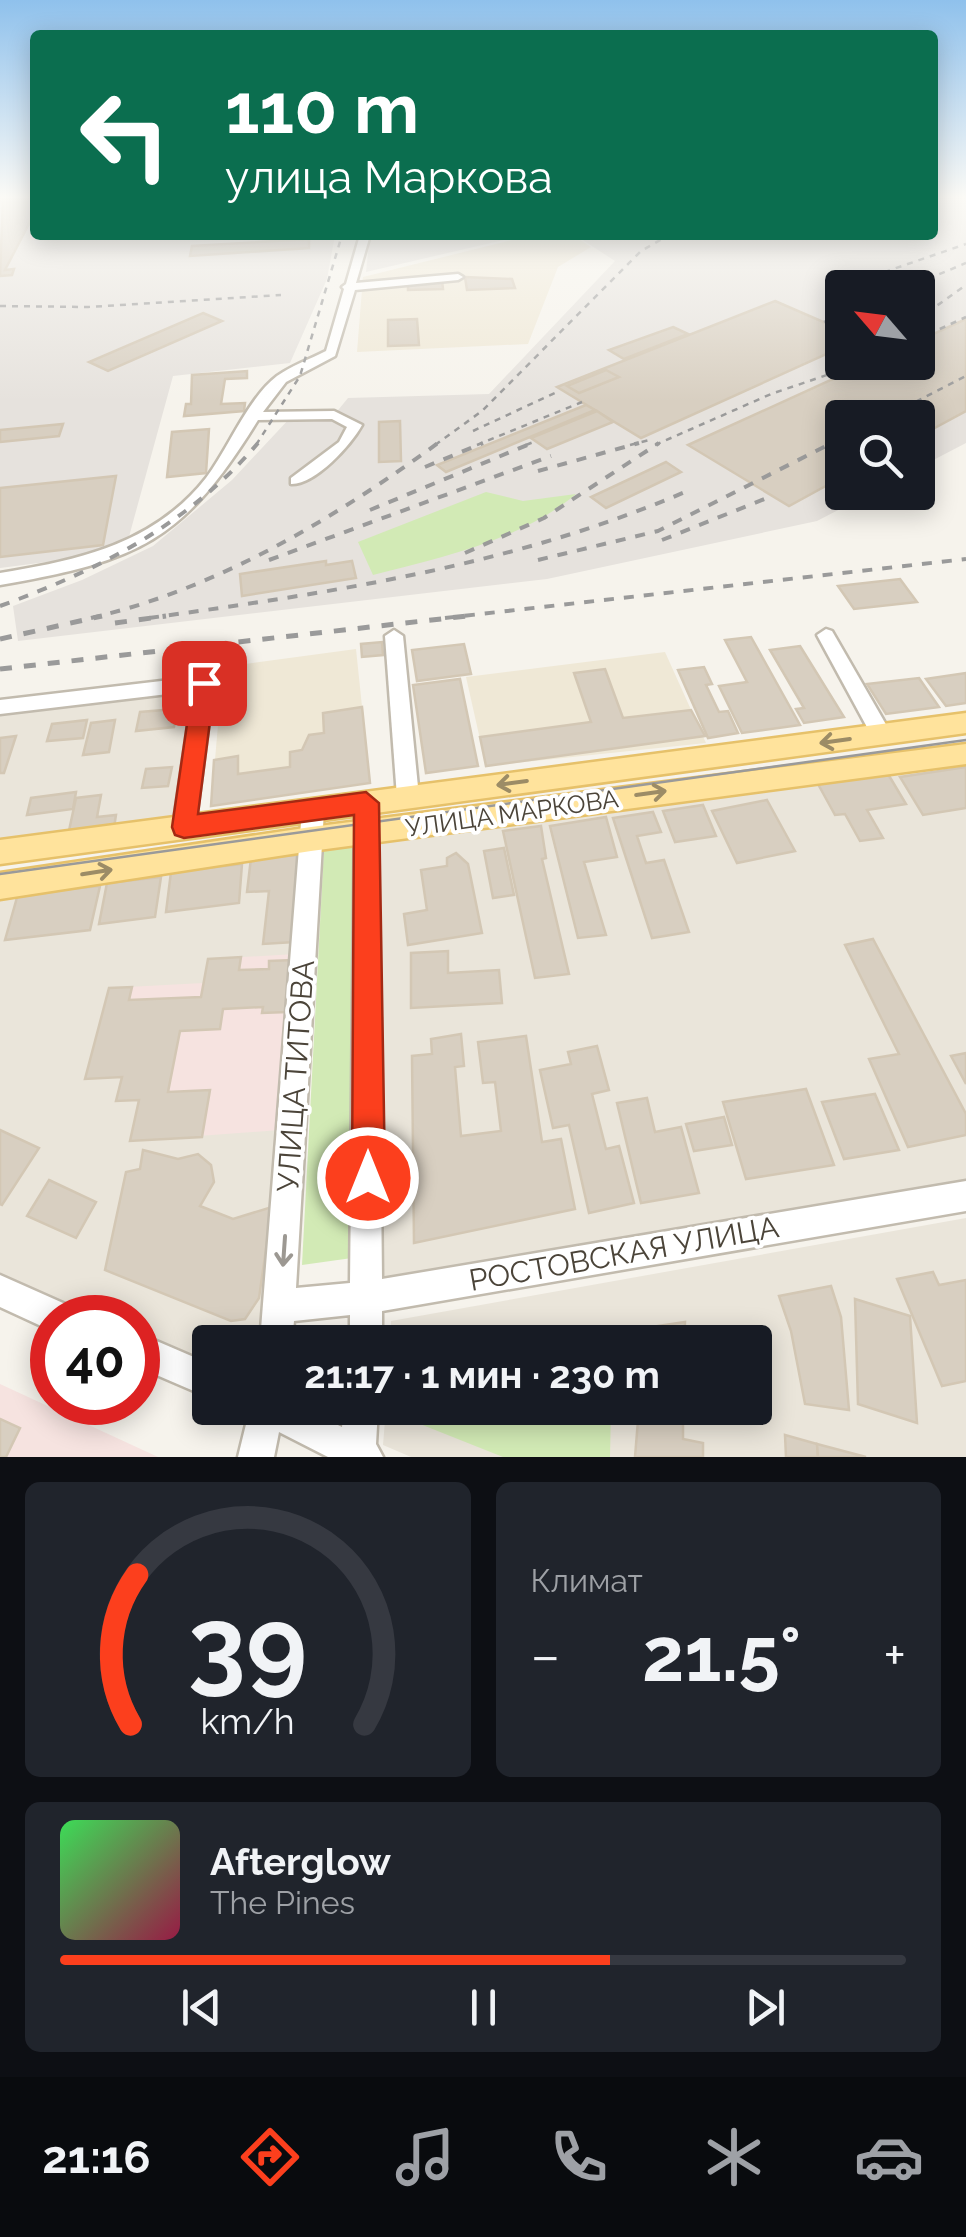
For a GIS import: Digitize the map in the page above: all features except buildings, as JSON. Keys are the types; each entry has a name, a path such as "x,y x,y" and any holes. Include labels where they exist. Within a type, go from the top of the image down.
{"main road":[{"name":"УЛИЦА МАРКОВА","path":"0,886 312,825 366,803 966,723"},
{"name":"УЛИЦА МАРКОВА","path":"0,852 184,827 312,825 366,833 966,754"}],"street":[{"path":"0,579 80,565 145,538 199,496 282,379 331,353 353,266"},
{"path":"346,287 458,277"},
{"path":"255,416 334,415 351,420 354,433 345,444 296,481"},
{"path":"826,634 881,734"},
{"path":"394,636 408,797"},
{"path":"0,708 204,683 184,827"},
{"path":"366,803 367,1325"},
{"name":"УЛИЦА ТИТОВА","path":"278,1325 312,825"},
{"name":"РОСТОВСКАЯ УЛИЦА","path":"280,1306 369,1297 966,1196"},
{"path":"0,1291 30,1304"},
{"path":"160,1359 192,1373"},
{"path":"256,1457 264,1425"},
{"path":"301,1425 360,1456 361,1425"}],"shaded area":[{"path":"0,266 329,266 290,363 173,376 127,544 93,556 0,568"},
{"path":"367,266 392,266 366,272"},
{"path":"407,266 560,266 528,344 357,352 363,277"},
{"path":"610,266 966,266 966,443 935,459 935,400 825,400 825,510 838,510 817,521 547,579 18,641 13,606 82,580 153,546 232,480 290,418 330,420 348,398 489,394"},
{"path":"356,649 370,783 211,806 223,667"},
{"path":"665,652 706,743 486,766 466,677"},
{"path":"204,683 184,827 0,852 0,707"},
{"path":"966,762 966,1181 382,1281 377,839"},
{"path":"311,839 277,1325 192,1325 192,1373 160,1359 160,1295 30,1295 30,1304 0,1291 0,886"},
{"path":"296,954 280,1130 130,1141 139,1101 116,1101 121,1077 85,1079 109,988 203,983 208,959"},
{"path":"966,1218 966,1457 411,1457 383,1445 385,1425 772,1425 772,1325 391,1325 391,1321"},
{"path":"0,1384 30,1398 30,1425 89,1425 158,1457 0,1457"}],"green space":[{"path":"486,492 523,501 576,494 555,510 506,535 373,575 358,542"},
{"path":"360,843 352,1258 302,1265 324,848"},
{"path":"423,1425 611,1425 610,1457 503,1457"}],"tram line":[{"path":"0,874 966,740"}],"railway":[{"path":"256,445 300,376 333,266"},
{"path":"435,445 482,411 626,266"},
{"path":"890,270 902,266"},
{"path":"935,276 959,266"},
{"path":"935,307 966,285"},
{"path":"0,306 88,307 281,295"},
{"path":"935,331 966,317"},
{"path":"658,444 771,394 825,376"},
{"path":"919,400 966,376"},
{"path":"473,431 559,391"},
{"path":"477,445 582,402"},
{"path":"630,445 649,440"},
{"path":"526,445 536,441"},
{"path":"0,606 107,560 172,521 231,472 258,443"},
{"path":"91,618 184,589 273,548 358,498 438,443"},
{"path":"425,467 483,443"},
{"path":"370,510 532,443"},
{"path":"538,471 639,443"},
{"path":"465,553 544,518 658,444"},
{"path":"538,560 658,531 825,447"},
{"path":"269,560 551,456"},
{"path":"149,618 357,586 493,556 560,538 692,489"},
{"path":"662,540 772,496"},
{"path":"445,618 966,559"},
{"path":"0,639 102,616"},
{"path":"115,623 166,616"},
{"path":"0,669 467,616"}],"route":[{"path":"204,683 184,827 366,803 368,1178"}]}
